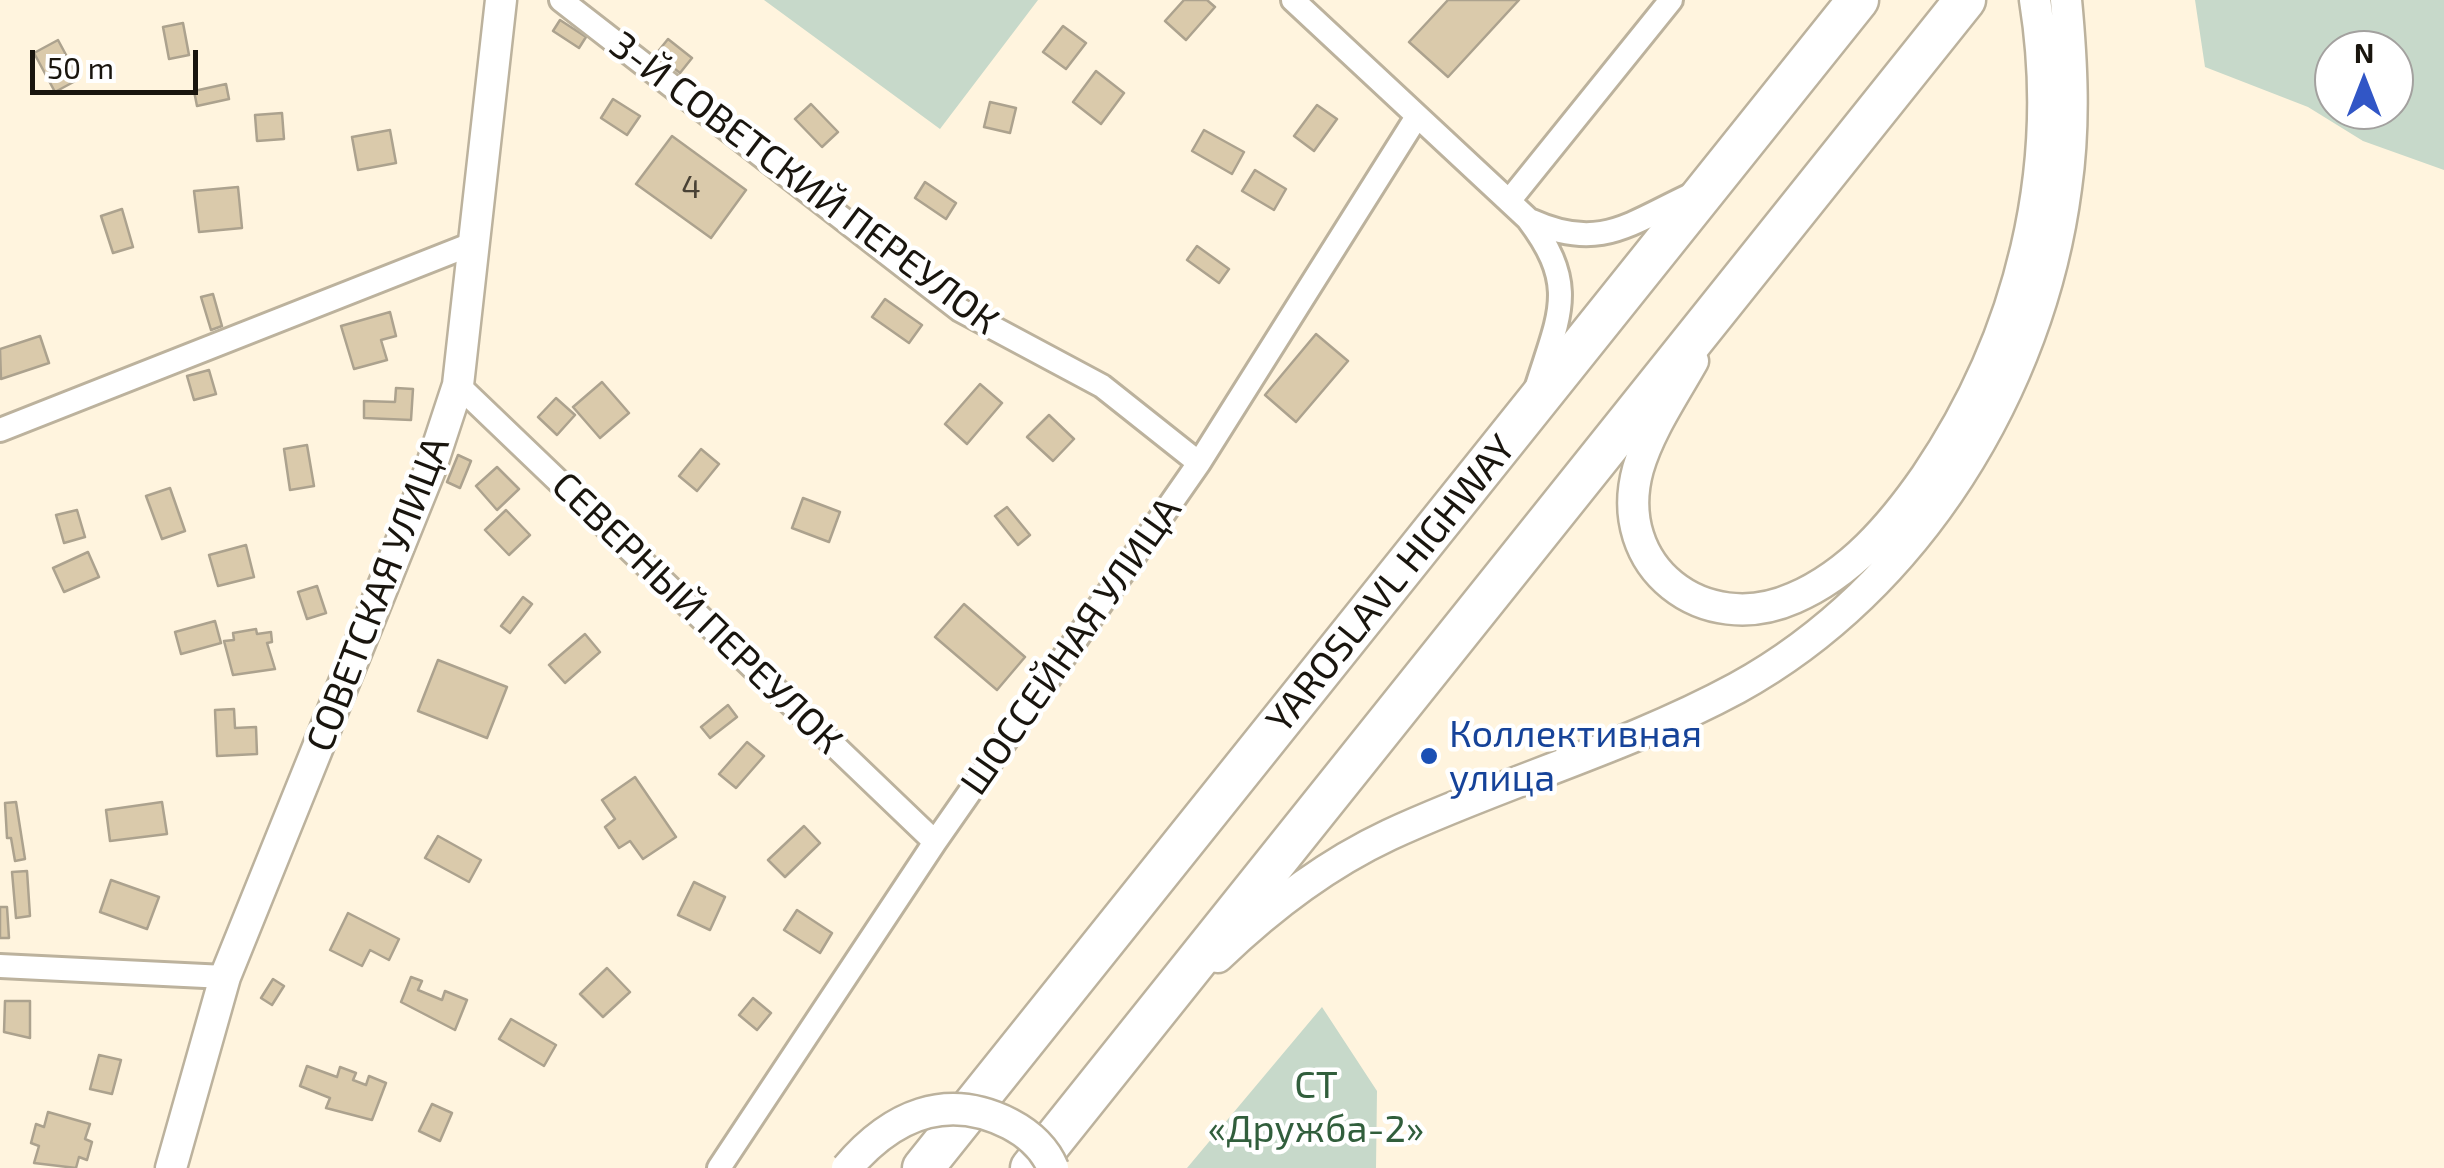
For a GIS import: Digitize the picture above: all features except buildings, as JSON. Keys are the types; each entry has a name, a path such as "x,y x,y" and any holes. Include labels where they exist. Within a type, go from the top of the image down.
{"highway":[{"name":"YAROSLAVL HIGHWAY","path":"923,1168 1858,0"},
{"path":"1031,1168 1965,0"}],"main road":[{"name":"СОВЕТСКАЯ УЛИЦА","path":"171,1168 225,977 430,470 458,384 501,0"},
{"path":"1736,284 1653,434 1638,471 1634,512 1642,546 1672,588 1698,603 1726,610 1792,600 1835,576 1904,508 1943,450 2000,339 2024,268 2039,188 2043,121 2035,0"},
{"path":"1134,1040 1258,919 1315,877 1388,836 1628,738 1738,688 1830,622 1871,586 1924,525 2004,401 2049,274 2066,189 2073,106 2066,0"},
{"path":"847,1168 880,1134 915,1113 954,1106 992,1114 1024,1132 1053,1168"}],"street":[{"name":"3-Й СОВЕТСКИЙ ПЕРЕУЛОК","path":"562,0 960,310 1102,386 1198,462"},
{"path":"1293,0 1528,219 1554,253 1560,292 1555,330 1528,412"},
{"path":"1509,201 1672,0"},
{"name":"ШОССЕЙНАЯ УЛИЦА","path":"719,1168 934,842 1198,462 1416,118"},
{"path":"1528,219 1560,234 1606,234 1710,186"},
{"path":"0,430 472,244"},
{"name":"СЕВЕРНЫЙ ПЕРЕУЛОК","path":"458,384 934,842"},
{"path":"0,966 225,977"}],"green space":[{"path":"764,0 1038,0 940,129"},
{"path":"2195,0 2444,0 2444,170 2363,141 2345,130 2414,130 2414,30 2314,30 2314,111 2205,67"},
{"name":"СТ «Дружба-2»","path":"1322,1007 1377,1091 1376,1168 1187,1168"}],"place":[{"name":"Коллективная улица","path":"1429,756"}]}
